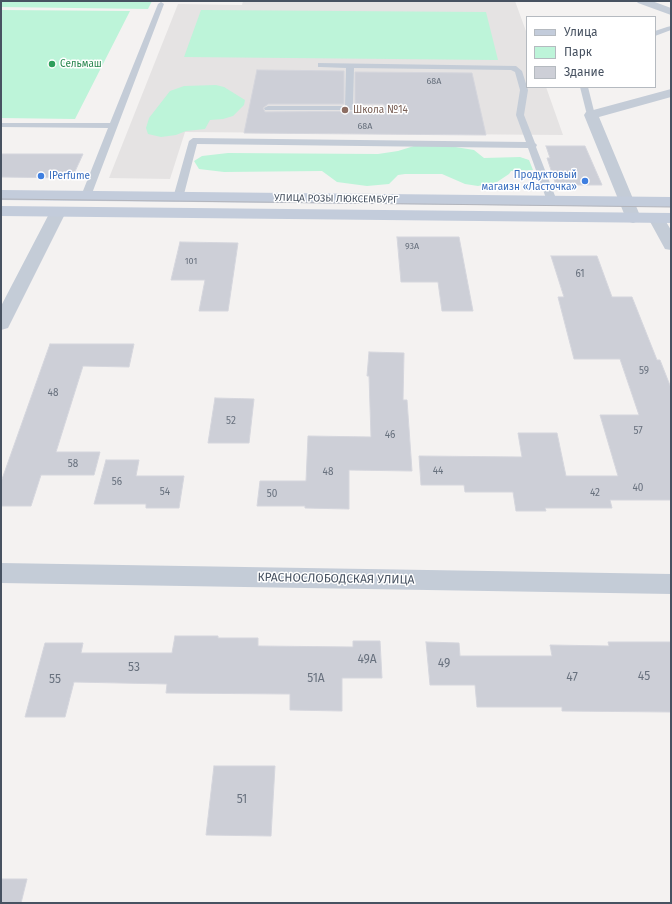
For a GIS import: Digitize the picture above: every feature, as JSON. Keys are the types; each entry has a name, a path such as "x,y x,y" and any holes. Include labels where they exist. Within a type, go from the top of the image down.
{"street":[{"path":"642,1 671,12"},
{"path":"633,218 591,115 671,93"},
{"name":"УЛИЦА РОЗЫ ЛЮКСЕМБУРГ","path":"1,195 671,202"},
{"name":"УЛИЦА РОЗЫ ЛЮКСЕМБУРГ","path":"1,211 664,218"},
{"path":"1,324 58,212"},
{"path":"664,218 671,245"},
{"name":"КРАСНОСЛОБОДСКАЯ УЛИЦА","path":"1,573 671,584"}],"lane":[{"path":"86,196 161,4"},
{"path":"656,34 669,28"},
{"path":"321,65 513,68 518,71 524,90 520,114 552,201"},
{"path":"349,108 350,66"},
{"path":"584,88 591,115"},
{"path":"268,108 383,108"},
{"path":"1,125 113,126"},
{"path":"178,198 193,141 532,145"}],"shaded area":[{"name":"Школа №14","path":"243,1 515,1 526,31 526,88 546,88 563,135 185,132 170,179 109,178 178,4 242,5"}],"green space":[{"path":"1,1 152,1 148,9 1,7"},
{"name":"Сельмаш","path":"1,10 130,11 75,119 1,118"},
{"path":"201,10 486,12 498,60 184,57"},
{"path":"216,85 224,87 245,100 244,105 233,116 223,119 210,120 205,129 186,131 176,135 161,137 148,134 146,128 149,118 170,91 184,86"},
{"path":"443,145 474,150 484,158 520,157 529,160 533,170 511,171 497,182 478,186 465,184 442,174 405,174 398,175 389,184 367,186 337,182 322,171 224,172 199,169 194,161 202,156 228,153 378,154 398,151 414,146"}],"building":[{"path":"257,70 344,71 344,104 268,104 263,108 265,112 387,111 388,108 383,104 355,104 355,72 472,73 486,135 244,133"},
{"path":"546,146 585,146 602,185 556,185 547,158 550,158"},
{"path":"1,154 83,154 72,178 1,177"},
{"path":"397,237 459,237 473,311 442,311 438,282 401,282"},
{"path":"180,242 238,243 228,311 199,311 205,280 171,280"},
{"path":"551,256 597,256 612,297 632,297 657,360 660,360 671,388 671,500 610,500 612,508 545,508 546,511 516,511 513,492 465,492 464,485 421,485 419,456 522,457 518,433 557,433 566,476 618,476 600,415 639,415 620,359 574,359 558,297 564,297"},
{"path":"50,344 134,344 129,367 83,366 56,452 100,452 94,475 41,475 31,506 1,506 1,482"},
{"path":"369,352 404,353 403,400 407,400 412,471 349,470 349,509 305,508 305,506 257,506 260,481 306,481 308,436 371,437 369,376 367,376"},
{"path":"215,398 254,399 249,443 208,443"},
{"path":"106,460 139,460 136,476 184,476 179,508 146,508 146,504 94,504"},
{"path":"175,636 258,638 258,646 353,647 353,641 380,641 382,678 342,678 342,711 290,710 290,694 166,693 167,684 74,682 65,717 25,717 45,643 83,643 81,653 172,653"},
{"path":"426,642 459,643 460,656 552,656 550,645 609,646 608,642 671,642 671,712 562,711 562,707 477,707 475,685 430,685"},
{"path":"214,766 275,766 271,836 206,835"},
{"path":"1,879 27,879 21,903 1,903"}],"tram line":[{"path":"1,199 671,207"}],"place":[{"name":"Сельмаш","path":"52,64"},
{"name":"Школа №14","path":"345,110"},
{"name":"IPerfume","path":"41,176"},
{"name":"Продуктовый магаизн «Ласточка»","path":"585,181"}]}
